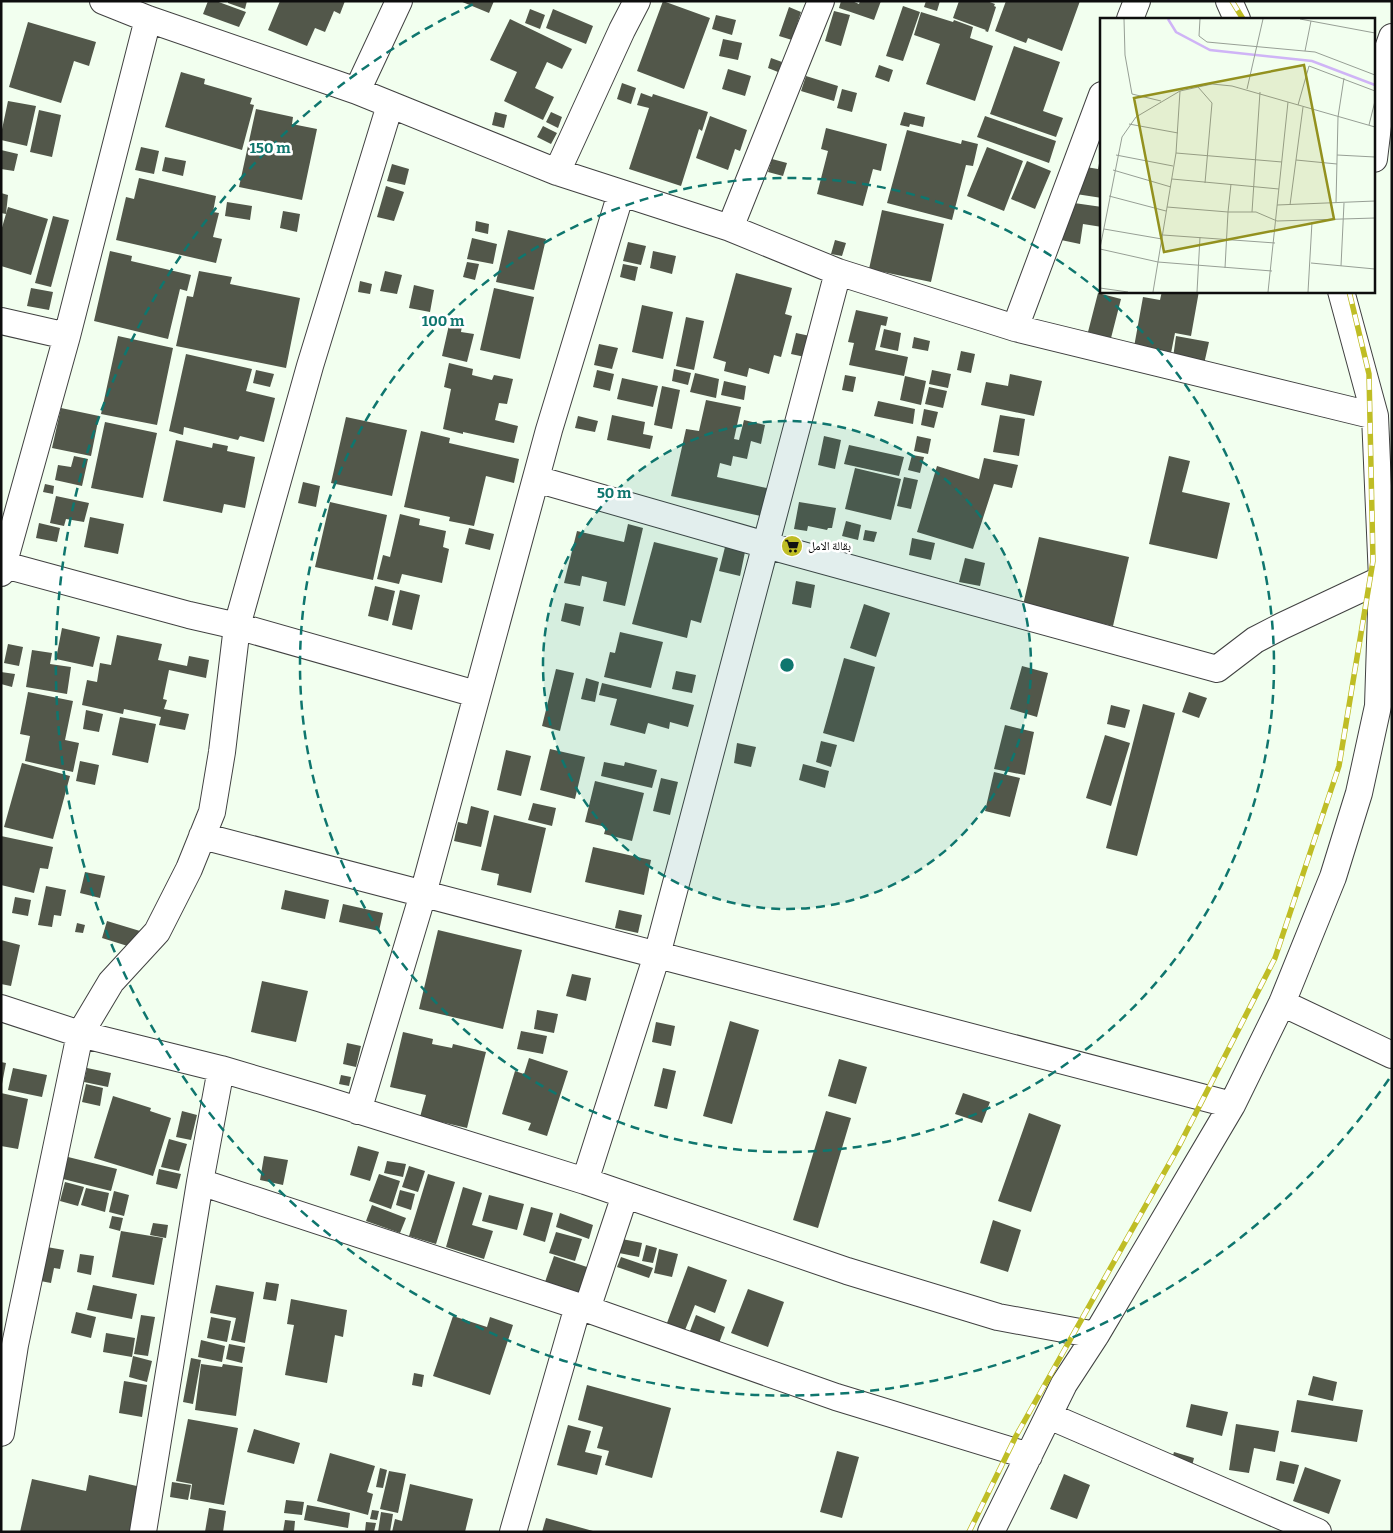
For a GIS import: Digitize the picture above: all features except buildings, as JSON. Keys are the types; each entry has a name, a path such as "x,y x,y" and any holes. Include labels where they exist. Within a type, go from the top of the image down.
{"street":[{"path":"357,91 399,1"},
{"path":"557,172 637,1"},
{"path":"730,228 820,1"},
{"path":"1130,18 1137,1"},
{"path":"1229,1 1236,18"},
{"path":"116,4 148,19 357,91 557,172 730,228 838,272 1015,328 1375,416"},
{"path":"148,19 67,336 2,567 237,626 476,694"},
{"path":"1376,142 1387,51 1392,37"},
{"path":"1015,328 1100,100"},
{"path":"1,1433 8,1343 80,1034 111,982 157,932 189,870 212,812 237,626 310,366 390,105"},
{"path":"358,1111 423,894 549,430 621,193"},
{"path":"585,1181 657,955 838,272"},
{"path":"991,1532 1064,1384 1096,1335 1232,1105 1282,1003 1333,877 1359,792 1378,706 1382,580 1375,416 1341,292"},
{"path":"1,321 67,336"},
{"path":"536,479 766,545 1217,669 1255,640 1382,580"},
{"path":"202,836 1232,1105"},
{"path":"1282,1003 1392,1055"},
{"path":"1,1008 80,1034 221,1069 585,1181 847,1271 998,1317 1096,1335"},
{"path":"143,1532 200,1182 221,1069"},
{"path":"200,1182 583,1307 836,1397 1029,1456"},
{"path":"513,1532 583,1307 625,1195"},
{"path":"1049,1416 1318,1532"}],"railway":[{"path":"1232,1 1242,18"},
{"path":"969,1532 1016,1436 1178,1148 1275,958 1339,766 1373,561 1369,374 1349,292"}],"place":[{"name":"بقالة الامل","path":"792,546"}]}
